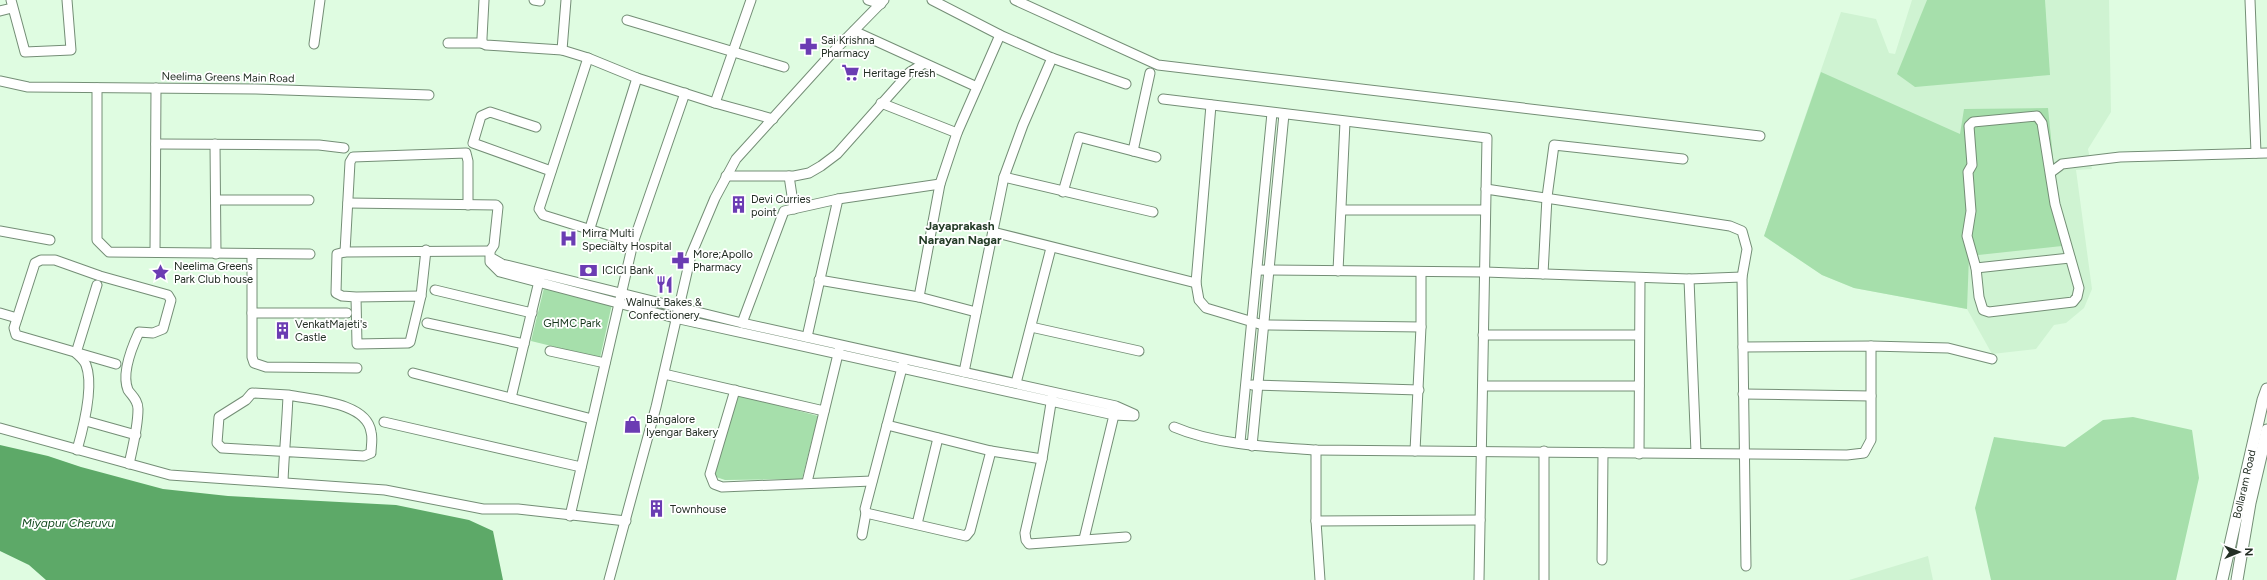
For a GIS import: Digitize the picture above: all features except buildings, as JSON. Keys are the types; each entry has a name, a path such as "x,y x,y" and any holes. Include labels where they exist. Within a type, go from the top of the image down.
{"main road":[{"name":"Bollaram Road","path":"2222,580 2262,400 2267,389"},
{"name":"Bollaram Road","path":"2237,580 2250,503 2267,430"}],"street":[{"path":"0,11 12,4 25,52 71,50 67,0"},
{"path":"314,44 320,0"},
{"path":"482,43 484,0"},
{"path":"562,50 566,0"},
{"path":"714,103 751,0"},
{"path":"868,0 883,2"},
{"path":"932,0 1000,36 1052,58 1126,84"},
{"path":"1015,0 1158,65 1760,136"},
{"path":"2250,0 2256,153"},
{"path":"609,580 626,521 664,374 675,318 691,255 712,205 736,159 854,31 883,2"},
{"path":"627,20 784,68"},
{"path":"854,31 923,64 977,87"},
{"path":"919,297 940,184 957,133 1000,36"},
{"path":"448,43 482,43 486,45 562,50 588,58 637,78 714,103 773,119"},
{"path":"588,58 539,209 543,215 590,228 633,243"},
{"path":"964,372 1004,176 1023,125 1052,58"},
{"path":"726,176 789,176 809,172 821,166 837,154 910,72 923,64"},
{"path":"1132,151 1150,73"},
{"path":"590,228 637,78"},
{"name":"Neelima Greens Main Road","path":"0,81 28,87 256,89 429,95"},
{"path":"97,88 97,240 109,252 252,255 310,254"},
{"path":"155,252 156,88"},
{"path":"570,516 633,243 685,93"},
{"path":"1162,99 1487,138 1484,210 1485,272 1479,580"},
{"path":"881,103 957,133"},
{"path":"1211,105 1196,283 1199,300 1206,308 1263,325 1421,327"},
{"path":"536,127 490,112 486,113 481,116 473,143 551,171"},
{"path":"1240,442 1272,113"},
{"path":"1252,446 1284,114"},
{"path":"2037,116 2042,123 2055,204 2070,258 2079,288 2077,297 2073,302 1989,312 1983,310 1979,297 1976,268 1966,236 1972,211 1968,172 1972,165 1969,126 1973,122 2037,116"},
{"path":"1338,271 1345,122"},
{"path":"1063,192 1079,137 1156,157"},
{"path":"156,144 319,145 344,148"},
{"path":"215,144 216,254"},
{"path":"1543,274 1547,197 1554,145 1683,158"},
{"path":"345,252 350,162 353,157 466,153 468,156 468,205"},
{"path":"2050,173 2062,164 2120,157 2267,153"},
{"path":"789,176 794,209"},
{"path":"1004,176 1063,192 1152,212"},
{"path":"742,323 781,214 787,209 794,209 838,199 940,184"},
{"path":"1486,189 1547,197 1730,226 1742,232 1746,238 1742,277 1743,394 1746,453 1746,566"},
{"path":"807,337 838,199"},
{"path":"216,200 309,200"},
{"path":"348,203 494,204 498,207 494,245 490,254 490,262 496,271 619,302 675,318 1114,415 1134,416 1134,414 1116,406 742,323 678,308 541,272 502,264 490,254 426,250 345,252 338,253 336,257 335,290 342,296 421,296"},
{"path":"1342,210 1484,210"},
{"path":"0,231 50,240"},
{"path":"993,232 1051,248 1196,283"},
{"path":"1016,383 1051,248"},
{"path":"356,297 356,343 359,345 410,342 421,296 426,250"},
{"path":"252,255 252,357 254,363 259,366 357,368"},
{"path":"1976,268 2070,258"},
{"path":"116,364 20,338 14,332 17,318 35,263 41,260 55,260 100,276 168,295 171,300 171,306 163,329 153,333 139,332 127,367 128,389 135,398 138,408 136,435 129,464"},
{"path":"1257,270 1269,272 1485,272 1689,279 1742,277"},
{"path":"511,398 541,272"},
{"path":"1415,451 1419,390 1422,273"},
{"path":"1640,278 1640,454"},
{"path":"1689,279 1696,453"},
{"path":"819,280 919,297 976,312"},
{"path":"76,353 97,285"},
{"path":"435,290 532,313"},
{"path":"0,313 17,318"},
{"path":"252,313 346,313"},
{"path":"427,323 524,344"},
{"path":"1031,327 1139,351"},
{"path":"1484,335 1639,335"},
{"path":"807,482 841,345"},
{"path":"1743,347 1871,346 1948,348 1992,359"},
{"path":"1174,427 1207,437 1240,442 1252,446 1316,450 1481,452 1544,451 1640,454 1864,453 1871,440 1871,346"},
{"path":"550,351 605,363"},
{"path":"76,353 87,366 86,421 77,450"},
{"path":"862,536 866,513 865,509 905,359"},
{"path":"413,373 592,418"},
{"path":"664,374 824,411"},
{"path":"1245,384 1419,390"},
{"path":"1483,386 1640,386"},
{"path":"735,390 710,474 714,484 722,487 807,482 872,481"},
{"path":"1053,392 1042,460 1025,533 1026,540 1029,544 1126,537"},
{"path":"252,393 288,395 351,407 368,421 372,432 371,453 364,456 222,448 217,443 219,417 246,400 252,393"},
{"path":"1743,394 1871,396"},
{"path":"284,482 288,395"},
{"path":"1084,539 1116,406"},
{"path":"86,421 136,435"},
{"path":"384,422 581,467"},
{"path":"887,425 991,451 1042,460"},
{"path":"0,428 170,475 385,490 483,509 518,509 570,516 626,521"},
{"path":"917,524 938,438"},
{"path":"1316,450 1316,521 1320,580"},
{"path":"866,513 917,524 961,536 969,534 991,451"},
{"path":"1544,451 1544,580"},
{"path":"1602,560 1603,453"},
{"path":"1316,521 1480,520"}],"shaded area":[{"path":"1912,0 2109,0 2111,112 2088,149 2092,169 2076,170 2092,289 2084,308 2066,323 2054,325 2036,349 1992,354 1967,309 1854,288 1822,275 1764,236 1841,12 1876,19 1889,53 1895,54"},
{"path":"1928,556 1933,580 1849,580"}],"green space":[{"path":"1927,0 2045,0 2050,75 1915,87 1897,74"},
{"path":"1821,72 1960,134 1964,109 2048,108 2062,246 1969,256 1967,309 1854,288 1822,275 1764,236"},
{"name":"GHMC Park","path":"544,288 612,304 600,358 531,341"},
{"path":"736,394 818,416 802,479 725,480 716,477 714,474"},
{"path":"2133,417 2192,430 2199,478 2176,580 1991,580 1975,508 1994,437 2065,447 2103,420"}],"water":[{"name":"Miyapur Cheruvu","path":"0,445 48,456 81,467 163,489 228,496 396,505 469,520 493,531 503,580 46,580 29,565 0,551"}],"place":[{"name":"Sai Krishna Pharmacy","path":"808,46"},
{"name":"Heritage Fresh","path":"850,73"},
{"name":"Devi Curries point","path":"738,205"},
{"name":"Mirra Multi Specialty Hospital","path":"569,239"},
{"name":"More;Apollo Pharmacy","path":"680,260"},
{"name":"ICICI Bank","path":"589,270"},
{"name":"Neelima Greens Park Club house","path":"161,272"},
{"name":"Walnut Bakes & Confectionery","path":"664,284"},
{"name":"VenkatMajeti's Castle","path":"282,330"},
{"name":"Bangalore Iyengar Bakery","path":"633,425"},
{"name":"Townhouse","path":"657,509"}],"district":[{"name":"Jayaprakash Narayan Nagar","path":"960,233"}]}
